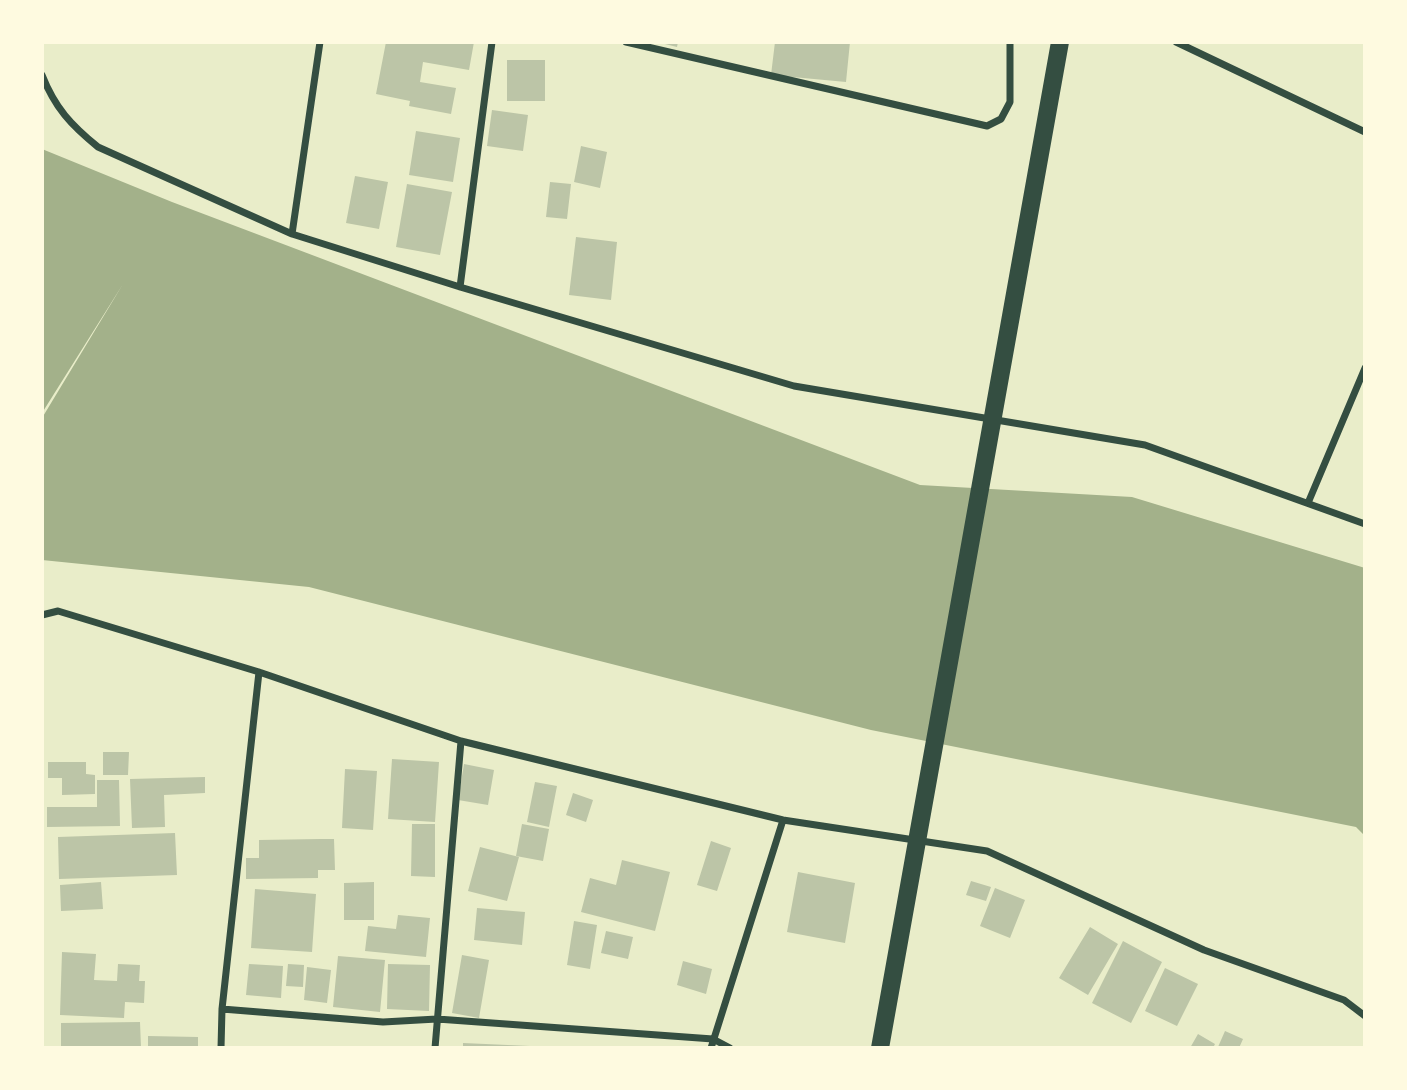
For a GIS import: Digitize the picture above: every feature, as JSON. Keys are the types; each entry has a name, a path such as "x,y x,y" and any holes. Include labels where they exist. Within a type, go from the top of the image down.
{"highway":[{"path":"880,1048 1060,42"}],"street":[{"path":"292,234 320,42"},
{"path":"460,287 492,42"},
{"path":"626,42 987,125 1001,119 1010,102 1010,42"},
{"path":"1176,42 1365,132"},
{"path":"42,75 52,100 74,127 98,147 292,234 794,386 1145,445 1365,524"},
{"path":"1308,503 1365,368"},
{"path":"1356,391 1365,395"},
{"path":"42,615 58,611 259,672 461,741 783,820 987,851 1204,950 1344,1000 1365,1016"},
{"path":"221,1048 222,1009 259,672"},
{"path":"435,1048 461,741"},
{"path":"712,1044 783,820"},
{"path":"222,1009 383,1022 437,1019 712,1044 730,1048"}],"shaded area":[{"path":"42,149 172,202 920,485 1132,497 1365,568 1365,836 1356,827 871,730 309,587 42,560 42,418 123,284 42,413"}],"building":[{"path":"386,42 474,42 469,70 423,62 420,82 456,88 451,114 409,106 410,101 376,94"},
{"path":"657,42 678,42 677,47"},
{"path":"775,42 850,42 846,82 771,75"},
{"path":"507,60 545,60 545,101 507,101"},
{"path":"492,110 528,115 523,151 487,146"},
{"path":"416,131 460,138 453,182 409,175"},
{"path":"581,146 607,152 600,188 574,182"},
{"path":"355,176 388,182 379,229 346,223"},
{"path":"550,182 571,184 567,219 546,217"},
{"path":"407,184 452,192 440,255 396,247"},
{"path":"576,237 617,242 611,300 569,295"},
{"path":"103,752 129,752 128,775 103,775"},
{"path":"392,759 439,762 435,822 388,819"},
{"path":"48,762 86,762 86,774 95,775 95,794 62,795 62,778 48,778"},
{"path":"464,764 494,770 488,805 458,800"},
{"path":"345,769 377,771 373,830 342,828"},
{"path":"205,777 205,793 164,795 165,827 132,828 130,779"},
{"path":"97,780 119,780 120,826 47,827 47,807 97,807"},
{"path":"535,782 557,786 549,827 527,822"},
{"path":"573,793 593,800 586,822 566,815"},
{"path":"412,824 435,824 435,877 411,876"},
{"path":"522,824 549,829 543,861 516,856"},
{"path":"175,833 177,875 59,879 58,837"},
{"path":"334,839 335,870 318,870 318,878 246,879 246,858 259,858 259,840"},
{"path":"711,841 731,848 717,891 697,885"},
{"path":"480,847 519,857 507,901 468,891"},
{"path":"622,860 670,872 655,931 581,912 590,878 616,885"},
{"path":"798,872 855,883 845,943 787,932"},
{"path":"971,881 991,887 986,901 966,895"},
{"path":"101,882 103,909 61,911 60,885"},
{"path":"374,882 374,920 344,920 344,883"},
{"path":"995,888 1025,900 1010,938 980,926"},
{"path":"255,889 316,894 312,952 251,948"},
{"path":"477,908 525,912 522,945 474,940"},
{"path":"398,915 430,918 426,957 365,951 368,926 396,929"},
{"path":"574,921 597,925 590,969 567,965"},
{"path":"1090,927 1118,944 1088,995 1059,978"},
{"path":"606,931 633,937 628,959 601,953"},
{"path":"1123,941 1162,962 1131,1023 1092,1003"},
{"path":"62,952 96,954 94,980 117,981 118,964 140,965 139,981 145,981 144,1003 125,1002 124,1018 60,1015"},
{"path":"462,955 489,960 479,1018 452,1013"},
{"path":"338,956 385,960 380,1012 333,1007"},
{"path":"683,961 712,969 706,994 677,985"},
{"path":"249,964 283,966 281,998 246,995"},
{"path":"288,964 304,965 303,987 286,986"},
{"path":"388,964 430,965 429,1011 387,1009"},
{"path":"307,967 331,970 327,1003 304,1000"},
{"path":"1165,968 1198,984 1177,1026 1145,1011"},
{"path":"140,1022 141,1048 61,1048 61,1023"},
{"path":"1225,1031 1243,1039 1239,1048 1218,1047"},
{"path":"1198,1034 1215,1044 1213,1048 1190,1048"},
{"path":"148,1036 198,1037 198,1048 148,1048"},
{"path":"463,1043 530,1046 530,1048 463,1048"}]}
